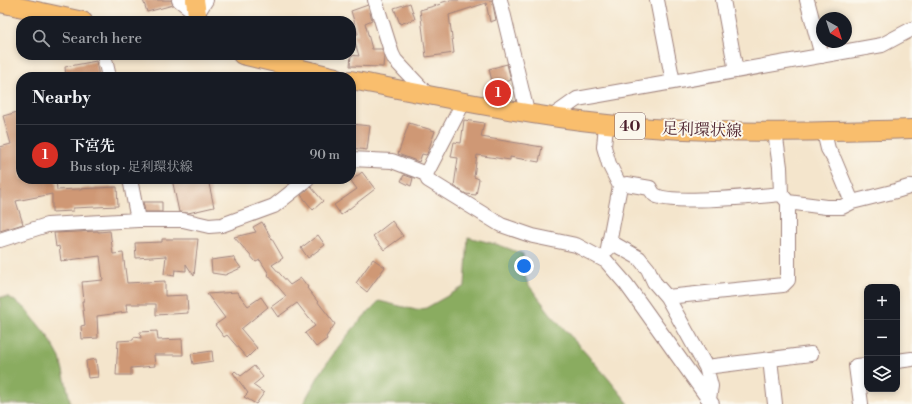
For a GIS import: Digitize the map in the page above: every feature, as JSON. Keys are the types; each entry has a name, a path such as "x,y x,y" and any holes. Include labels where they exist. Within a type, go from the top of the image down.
{"main road":[{"path":"0,3 60,16"},
{"path":"263,60 315,72"},
{"name":"足利環状線","path":"356,81 527,112 606,124 650,128 775,132 912,129"}],"street":[{"path":"179,0 199,9"},
{"path":"376,0 392,54 428,94"},
{"path":"500,0 527,112"},
{"path":"657,0 672,82"},
{"path":"723,0 736,71"},
{"path":"807,0 822,56"},
{"path":"553,116 577,98 882,45 912,29"},
{"path":"105,60 108,72"},
{"path":"464,101 426,174 428,180 501,225 533,236 576,245 606,261 630,290 711,402"},
{"path":"606,124 604,147 609,164 620,186 606,261"},
{"path":"667,297 783,285 788,280 785,198 775,132"},
{"path":"824,132 828,149 834,159 852,202"},
{"path":"356,159 392,161 426,174"},
{"path":"131,184 138,220"},
{"path":"0,240 47,225 138,220 183,220 209,226 222,225 274,206 302,184"},
{"path":"620,186 627,184 650,188 656,196 673,200 785,198 826,207 842,207 852,202 912,186"},
{"path":"609,241 639,258 648,269 654,282 667,297 706,367 711,386 711,402"},
{"path":"706,367 811,354"},
{"path":"770,359 775,404"},
{"path":"900,361 912,359"},
{"path":"861,404 856,366 864,365"}],"green space":[{"path":"468,237 499,245 523,254 523,271 528,284 550,313 629,404 303,404 327,362 356,325 379,301 416,310 426,308 465,286"},
{"path":"0,297 9,297 25,308 49,338 60,358 71,404 0,404"}],"building":[{"path":"143,0 171,0 173,5 147,12"},
{"path":"450,0 492,0 496,20 490,22 486,3 449,15 454,53 426,57 420,10"},
{"path":"410,3 415,19 400,24 394,8"},
{"path":"368,5 372,20 365,23 372,49 382,49 384,57 383,67 350,66 351,60 356,60 356,56 359,56 356,46 356,34 358,34 356,27 356,16 353,16 351,11"},
{"path":"96,61 98,72 66,72 65,67"},
{"path":"507,64 511,80 493,85 489,69"},
{"path":"16,112 16,184 56,184 57,190 117,187 118,206 73,208 73,211 52,212 52,194 16,201 23,224 0,231 0,147 11,144 3,116"},
{"path":"464,120 484,123 481,137 542,147 539,162 510,157 510,160 477,155 474,177 479,179 476,195 466,194 454,186 458,158 451,157 454,142 461,143"},
{"path":"409,123 435,131 427,154 422,154 419,162 398,154"},
{"path":"356,125 370,126 367,150 356,149"},
{"path":"362,172 375,189 341,215 334,205 357,189 353,184 356,184 356,177"},
{"path":"404,175 413,178 411,186 401,181"},
{"path":"173,184 209,184 214,207 188,213 179,212"},
{"path":"311,187 323,201 313,210 301,195"},
{"path":"143,202 162,202 162,212 145,212"},
{"path":"392,221 403,236 384,250 373,236"},
{"path":"262,222 283,258 272,265 290,285 301,278 335,324 326,337 327,339 316,347 305,333 315,326 297,303 278,317 271,307 286,296 268,275 269,274 260,260 256,262 234,237 256,232 253,227"},
{"path":"110,231 113,254 123,253 127,283 165,281 165,296 187,295 188,313 156,315 156,304 126,304 127,312 97,316 98,338 82,339 81,326 85,325 82,301 84,301 82,282 103,280 100,256 61,261 59,246 56,247 54,233"},
{"path":"318,235 325,245 308,258 301,248"},
{"path":"162,239 198,239 194,276 186,264 186,271 175,270 174,276 164,274 166,256 136,258 135,243 162,242"},
{"path":"233,257 241,268 225,275 212,273 211,260"},
{"path":"373,259 385,267 367,292 356,283"},
{"path":"237,292 248,306 261,297 268,307 241,329 257,348 247,358 227,335 224,337 215,325 225,318 207,294"},
{"path":"157,331 158,340 182,339 183,355 154,355 155,366 131,368 131,375 116,375 118,341 133,340 134,337 141,338 140,332"},
{"path":"212,351 213,361 193,364 191,354"},
{"path":"96,359 98,377 88,378 86,361"},
{"path":"254,366 263,377 253,385 264,393 256,404 244,397 248,393 233,373 235,371 241,376"}],"place":[{"name":"下宮先","path":"498,93"}]}
